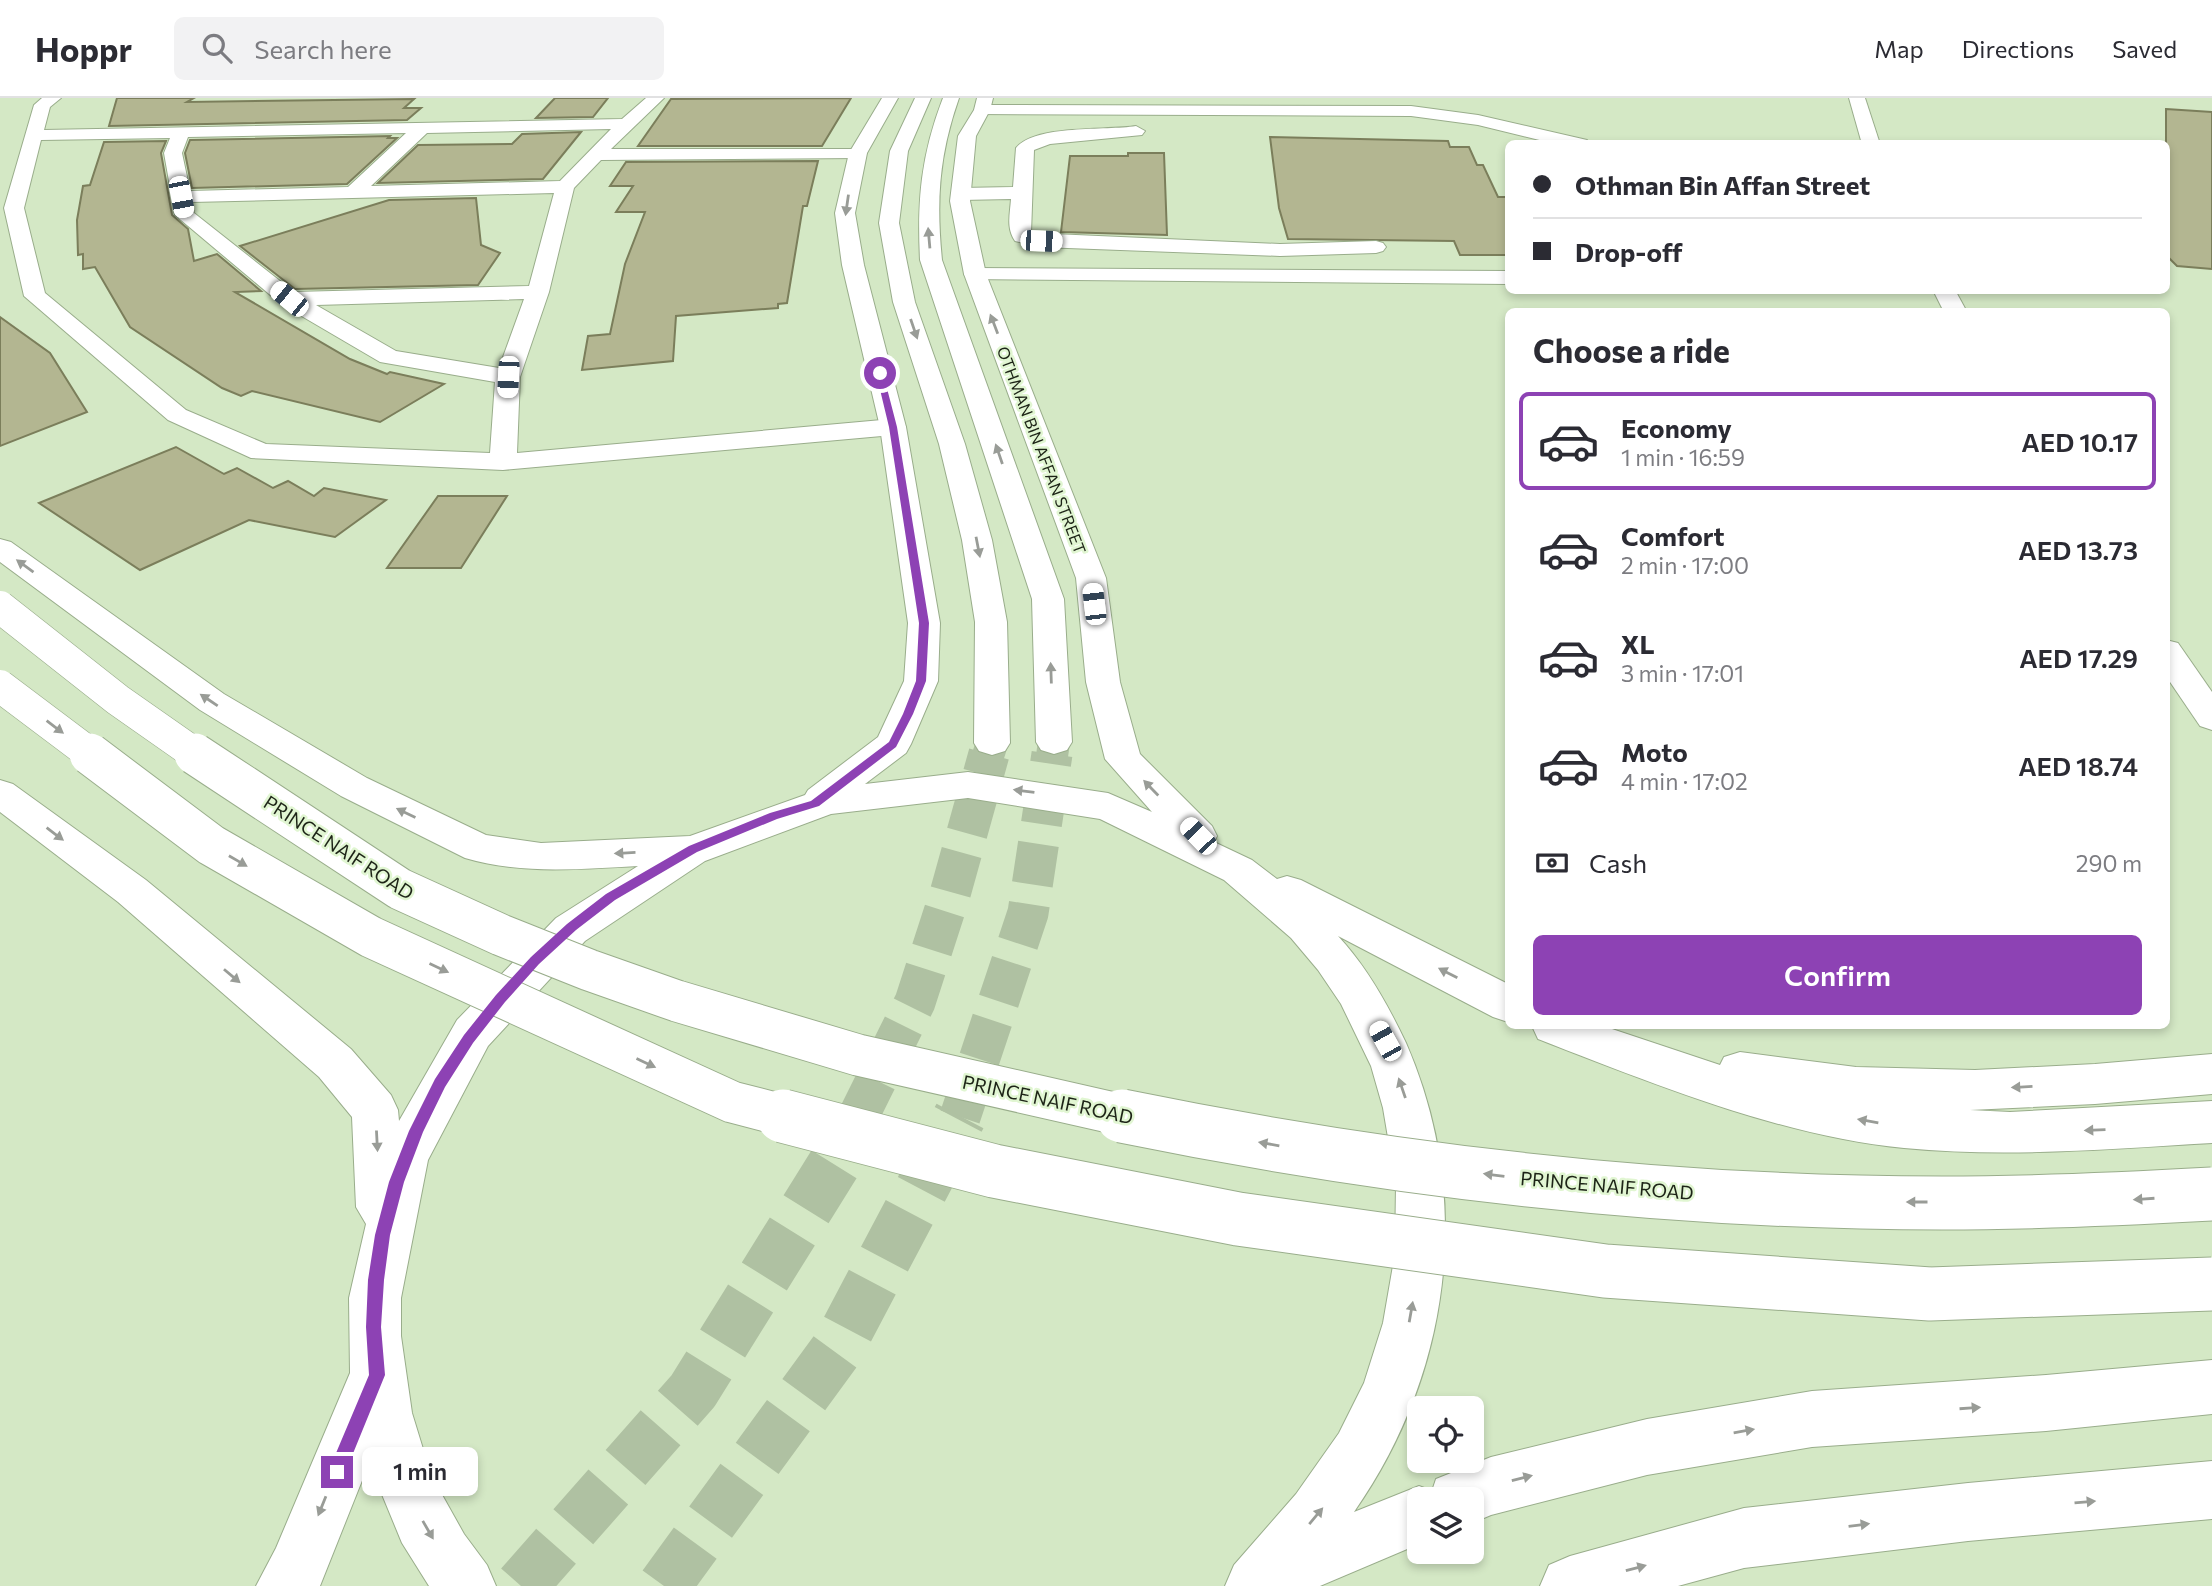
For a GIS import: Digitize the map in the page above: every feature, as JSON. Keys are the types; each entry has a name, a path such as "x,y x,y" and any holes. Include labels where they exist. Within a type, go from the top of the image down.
{"main road":[{"path":"52,98 42,105 14,208 35,296 177,415 261,452 503,461 893,427"},
{"path":"503,461 508,377 538,292 565,187 626,124 656,98"},
{"path":"815,804 893,744 921,681 924,623 893,427 853,265 845,213 858,153 890,98"},
{"path":"923,98 899,152 889,223 904,302 952,444 976,540 991,622 992,743"},
{"name":"OTHMAN BIN AFFAN STREET","path":"951,98 929,164 927,214 931,260 1048,599 1054,742"},
{"path":"1857,98 1870,140"},
{"path":"984,104 1411,111 1478,120 1564,140"},
{"name":"OTHMAN BIN AFFAN STREET","path":"984,104 967,136 960,201 975,274 1091,578 1103,682 1123,759 1216,855"},
{"path":"300,130 320,114"},
{"path":"1144,121 1142,130 1131,133 1032,143 1025,148 1024,193 1019,228 1022,237 1280,250 1376,247"},
{"path":"34,135 626,124"},
{"path":"354,192 422,128"},
{"path":"181,132 173,153 185,215 289,299 389,358 508,377"},
{"path":"596,155 858,153"},
{"path":"181,197 565,187"},
{"path":"961,194 1024,193"},
{"path":"975,274 1505,278"},
{"path":"289,299 538,292"},
{"path":"0,548 212,702 354,787 479,848 541,857 693,849"},
{"name":"PRINCE NAIF ROAD","path":"0,607 156,727 408,895 586,969 779,1034 1024,1096 1271,1145 1590,1187 1843,1203 2114,1201 2212,1194"},
{"path":"2170,656 2212,718"},
{"path":"0,686 211,845 371,937 732,1102 994,1171 1238,1219 1605,1271 1930,1294 2212,1284"},
{"path":"466,1586 449,1566 414,1504 390,1441 377,1375 374,1327 376,1280 382,1235 396,1182 416,1131 440,1083 500,998 571,927 621,891 693,849 763,819 815,804 908,788 1001,788 1057,796 1134,816 1505,1002"},
{"path":"0,793 132,891 343,1073 375,1110 382,1235"},
{"path":"1216,855 1266,890 1313,933 1352,983 1385,1041 1408,1106 1421,1178 1421,1255 1406,1336 1376,1420 1328,1502 1258,1583"},
{"path":"1561,1029 1635,1057 1793,1108 1902,1127 2010,1133 2212,1122"},
{"path":"1570,1029 1671,1057 1756,1075 1848,1085 1924,1090 2002,1088 2212,1074"},
{"path":"286,1586 297,1569 377,1375"},
{"path":"1484,1489 1647,1447 1812,1419 2046,1403 2212,1387"},
{"path":"2046,1403 2212,1406"},
{"path":"1570,1586 1744,1538 1981,1511 2212,1490"},
{"path":"1258,1583 1407,1520"}],"building":[{"path":"117,98 194,98 187,102 414,99 404,108 421,108 407,120 109,126"},
{"path":"555,98 608,98 593,117 536,118"},
{"path":"851,98 822,146 638,146 671,99"},
{"path":"2166,109 2212,112 2212,269 2177,266 2170,259 2170,140 2166,140"},
{"path":"581,132 543,179 378,183 418,145 512,144 522,134"},
{"path":"390,136 388,138 397,138 347,184 192,188 185,153 190,140"},
{"path":"1270,137 1448,141 1450,147 1469,147 1477,165 1483,165 1498,197 1505,197 1505,255 1460,255 1454,241 1288,239 1279,208"},
{"path":"166,141 161,153 172,215 188,229 194,261 217,254 261,291 235,292 350,359 387,374 390,372 444,384 380,422 252,391 241,396 222,388 130,327 95,267 83,269 83,254 78,255 77,220 83,186 90,185 104,142"},
{"path":"1128,153 1164,153 1167,235 1061,232 1070,156 1128,156"},
{"path":"818,161 807,206 803,206 787,303 778,304 778,308 676,316 673,361 582,370 588,336 610,334 625,264 645,212 616,212 633,186 610,186 626,162"},
{"path":"476,198 481,245 500,253 478,285 295,289 240,246 389,200"},
{"path":"0,317 50,353 87,412 0,446"},
{"path":"176,447 224,474 237,468 273,488 288,481 314,496 324,488 386,500 335,537 249,520 140,570 39,503"},
{"path":"438,496 507,496 461,568 387,568"}],"tunnel":[{"path":"1052,756 1054,742"},
{"path":"988,756 992,743"},
{"path":"858,1117 915,1002 950,894 989,754"},
{"path":"960,1117 1028,913 1052,754"},
{"path":"521,1586 693,1391 838,1158 859,1116"},
{"path":"664,1586 837,1349 960,1116"}],"route":[{"path":"337,1472 377,1375 374,1327 376,1280 382,1235 396,1182 416,1131 440,1083 469,1039 500,998 535,961 571,927 611,897 651,871 693,849 733,831 815,804 893,744 908,714 921,681 924,623 893,427 880,373"}]}
